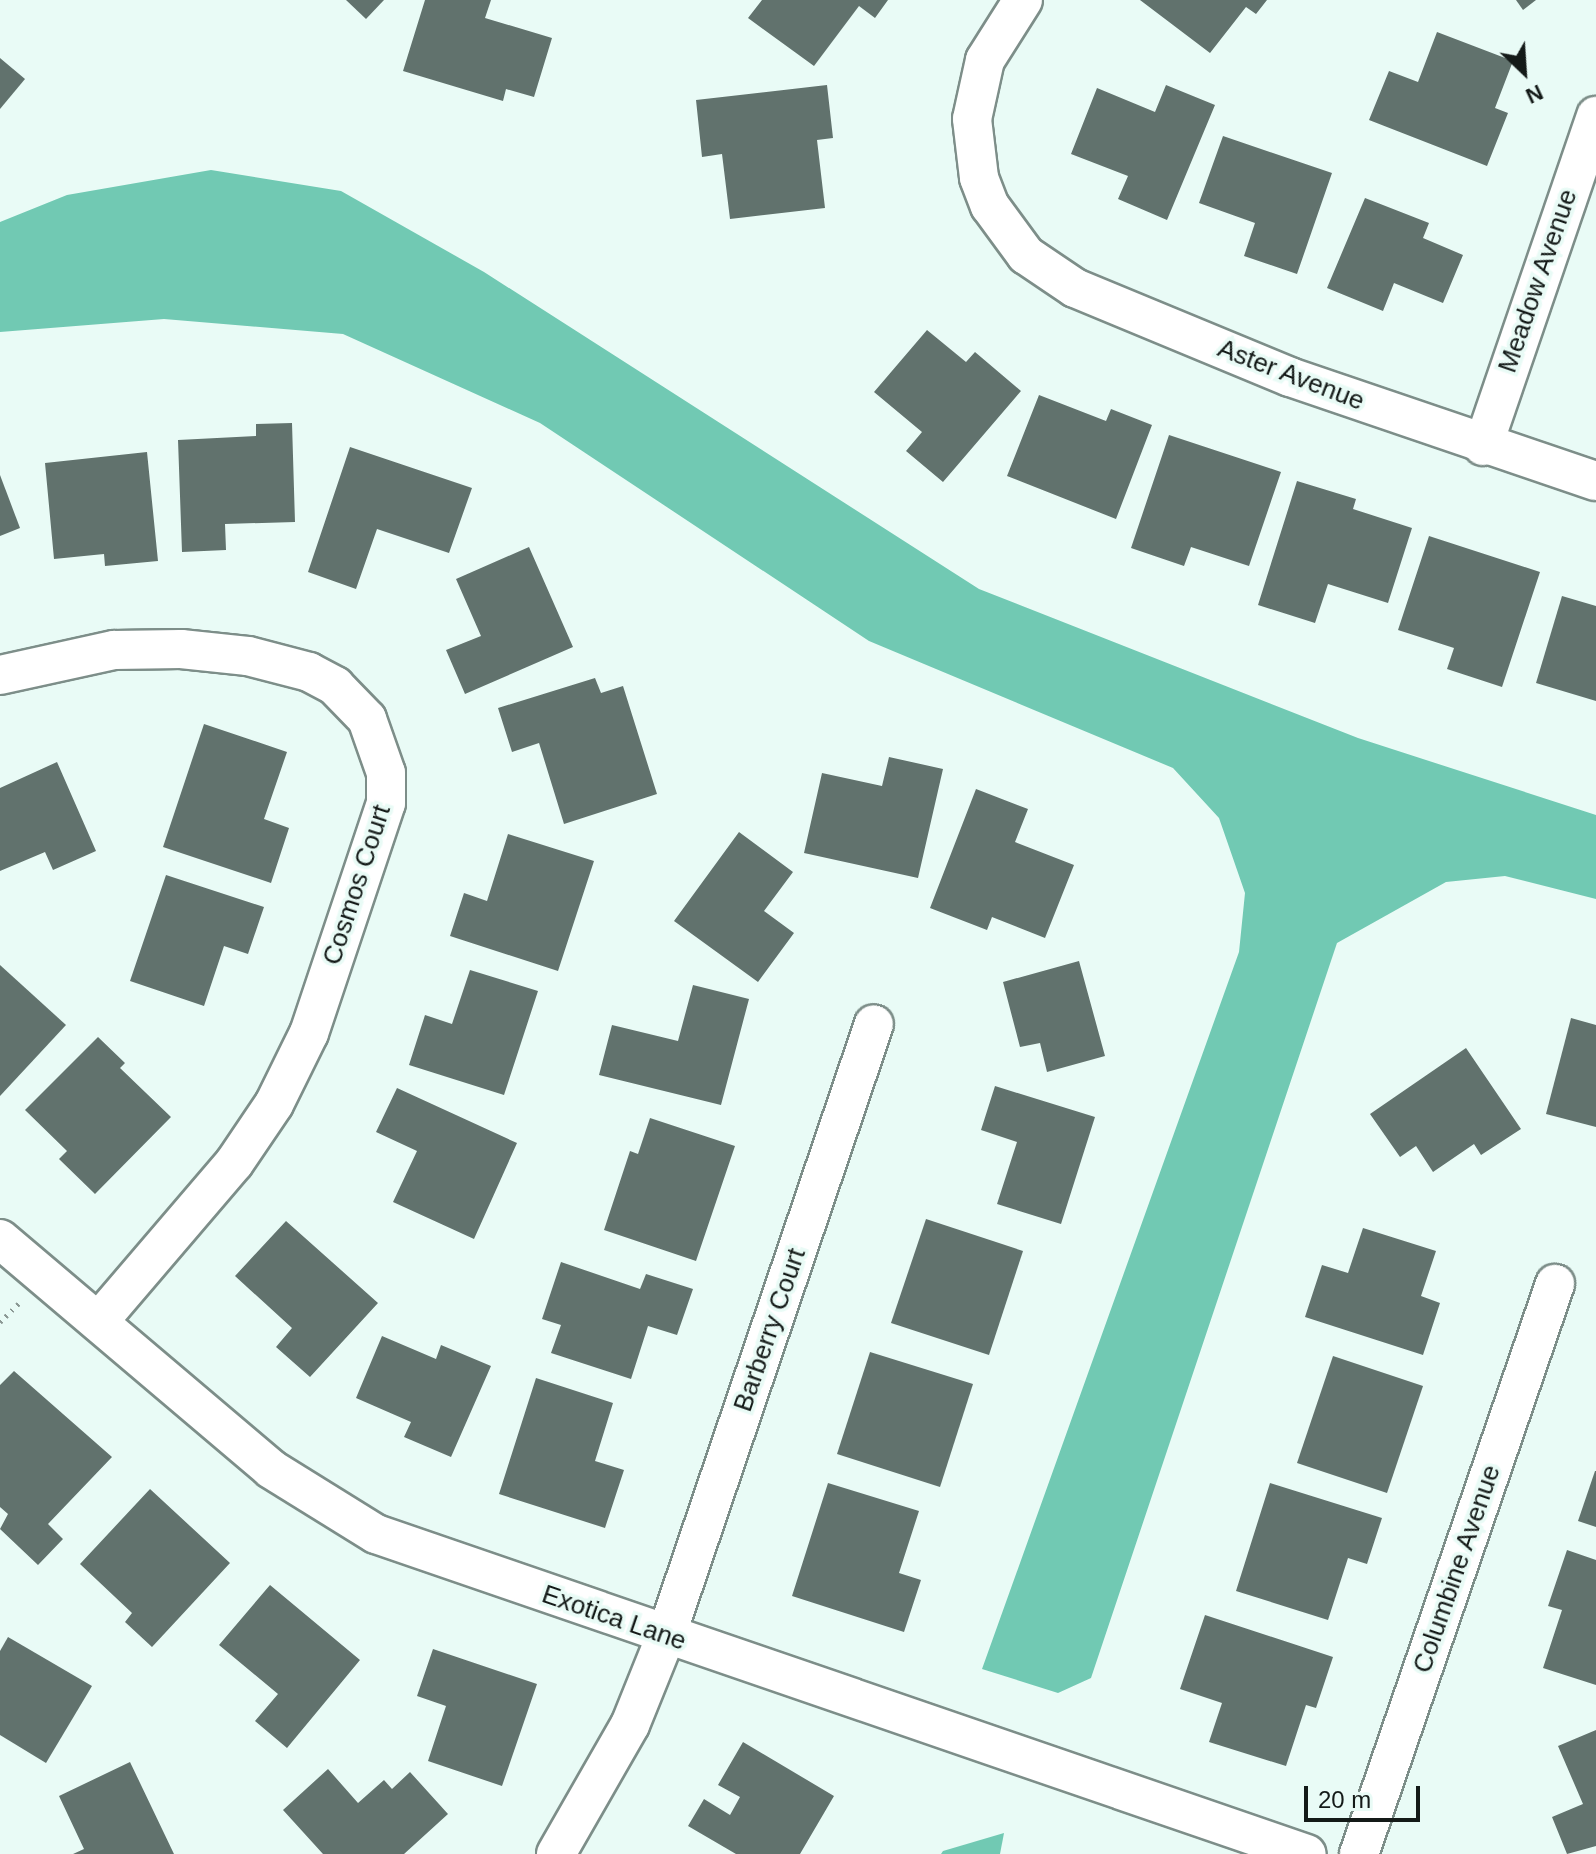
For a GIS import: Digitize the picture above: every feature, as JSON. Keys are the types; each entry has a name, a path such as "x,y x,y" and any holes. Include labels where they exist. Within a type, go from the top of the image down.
{"street":[{"name":"Aster Avenue","path":"1023,0 985,60 972,119 979,178 1006,232 1048,274 1290,377 1483,446 1596,481"},
{"name":"Meadow Avenue","path":"1483,446 1596,116"},
{"name":"Cosmos Court","path":"0,675 114,650 181,649 248,656 309,672 335,686 367,719 386,773 386,803 309,1033 274,1104 234,1163 98,1322"},
{"name":"Barberry Court","path":"556,1854 630,1725 666,1636 874,1024"},
{"name":"Exotica Lane","path":"0,1239 271,1469 322,1504 432,1555 1307,1854"},
{"name":"Columbine Avenue","path":"1359,1854 1555,1284"}],"shaded area":[{"path":"211,170 341,191 484,272 979,589 1358,738 1596,815 1596,899 1505,876 1446,882 1337,943 1091,1678 1058,1693 982,1669 1239,952 1245,893 1219,818 1173,768 869,641 540,423 343,334 164,319 0,332 0,222 67,195"},
{"path":"1004,1833 1000,1854 941,1854 943,1851"}],"building":[{"path":"346,0 384,0 366,19"},
{"path":"425,0 491,0 485,18 552,38 534,97 506,89 503,101 403,71"},
{"path":"762,0 888,0 875,18 859,6 814,66 748,18"},
{"path":"1140,0 1267,0 1256,14 1246,7 1210,53"},
{"path":"1516,0 1536,0 1523,10"},
{"path":"1437,32 1513,61 1495,108 1508,113 1487,166 1369,120 1389,71 1418,82"},
{"path":"0,58 25,79 0,109"},
{"path":"827,85 833,138 817,140 825,208 730,219 722,154 702,157 696,100"},
{"path":"1166,85 1215,105 1167,220 1118,199 1128,176 1071,154 1097,88 1155,112"},
{"path":"1223,136 1332,173 1297,274 1244,256 1255,223 1199,203"},
{"path":"1365,198 1429,223 1423,238 1463,255 1443,303 1394,283 1383,311 1327,288"},
{"path":"927,330 966,362 975,352 1021,391 943,482 906,451 922,432 874,392"},
{"path":"1039,395 1106,421 1111,409 1152,425 1116,519 1007,476"},
{"path":"292,423 295,522 225,524 226,550 182,552 178,440 256,436 256,424"},
{"path":"1169,435 1281,472 1249,566 1191,547 1184,566 1131,548"},
{"path":"350,447 472,488 449,553 377,529 356,589 308,572"},
{"path":"147,452 158,561 105,566 104,554 54,559 45,463"},
{"path":"0,475 20,528 0,536"},
{"path":"1297,481 1356,499 1353,509 1412,528 1388,603 1328,584 1315,623 1258,605"},
{"path":"1429,536 1540,572 1502,687 1447,669 1454,648 1398,630"},
{"path":"529,547 573,647 465,694 446,650 481,636 456,579"},
{"path":"1562,596 1596,606 1596,701 1536,683"},
{"path":"595,678 601,693 623,686 657,794 564,824 539,743 512,752 498,708"},
{"path":"204,724 287,752 264,819 289,828 271,883 163,847"},
{"path":"889,757 943,769 918,878 804,853 822,773 882,786"},
{"path":"57,762 96,851 53,870 45,852 0,871 0,788"},
{"path":"976,789 1028,809 1015,842 1074,865 1045,938 992,917 987,930 930,908"},
{"path":"739,832 793,872 764,911 794,933 758,982 674,921"},
{"path":"508,834 594,861 558,971 450,936 464,893 487,901"},
{"path":"166,875 264,907 248,954 224,946 204,1006 130,981"},
{"path":"1079,961 1105,1056 1047,1072 1040,1043 1020,1047 1003,982"},
{"path":"0,965 66,1025 0,1096"},
{"path":"470,970 538,991 504,1095 409,1065 425,1015 452,1024"},
{"path":"693,985 749,999 721,1105 599,1075 612,1025 678,1041"},
{"path":"1571,1018 1596,1025 1596,1127 1546,1114"},
{"path":"98,1037 125,1063 120,1068 171,1117 95,1194 59,1159 67,1151 25,1110"},
{"path":"1466,1048 1521,1129 1481,1155 1474,1144 1433,1172 1416,1146 1400,1157 1370,1114"},
{"path":"995,1086 1095,1117 1061,1224 997,1204 1017,1142 981,1130"},
{"path":"397,1088 517,1143 474,1239 393,1202 417,1151 376,1132"},
{"path":"650,1118 735,1146 696,1261 604,1230 630,1151 638,1154"},
{"path":"926,1219 1023,1251 989,1355 891,1323"},
{"path":"286,1221 378,1303 310,1377 276,1347 292,1328 235,1276"},
{"path":"1363,1228 1436,1251 1421,1296 1440,1303 1423,1355 1305,1317 1322,1265 1348,1273"},
{"path":"561,1262 640,1289 646,1274 693,1289 677,1335 648,1326 631,1379 551,1353 561,1325 542,1319"},
{"path":"382,1336 436,1359 441,1345 491,1366 451,1457 404,1437 411,1422 356,1398"},
{"path":"870,1352 973,1384 940,1487 837,1454"},
{"path":"1333,1356 1423,1386 1387,1493 1297,1463"},
{"path":"14,1371 112,1457 48,1524 63,1539 38,1565 0,1529 8,1514 0,1507 0,1385"},
{"path":"536,1378 613,1403 595,1461 624,1470 605,1528 499,1494"},
{"path":"1596,1471 1596,1527 1578,1521"},
{"path":"828,1483 919,1511 899,1573 921,1580 904,1632 792,1596"},
{"path":"1270,1483 1382,1518 1367,1564 1348,1558 1328,1620 1236,1591"},
{"path":"150,1489 230,1563 152,1647 125,1622 132,1613 80,1564"},
{"path":"1567,1550 1596,1560 1596,1685 1543,1668 1562,1610 1548,1606"},
{"path":"270,1585 360,1660 287,1748 255,1721 278,1694 219,1645"},
{"path":"1205,1615 1333,1657 1316,1708 1306,1705 1286,1766 1209,1742 1222,1703 1180,1689"},
{"path":"8,1637 92,1686 46,1763 0,1735 0,1651"},
{"path":"433,1649 537,1684 502,1786 428,1761 446,1706 417,1696"},
{"path":"1596,1730 1596,1846 1567,1854 1552,1817 1583,1804 1558,1746"},
{"path":"743,1742 834,1796 800,1854 736,1854 688,1826 704,1799 730,1815 740,1797 718,1785"},
{"path":"130,1762 174,1854 73,1854 84,1849 59,1796"},
{"path":"328,1769 358,1803 384,1780 392,1789 410,1772 448,1814 404,1854 323,1854 283,1810"}]}
